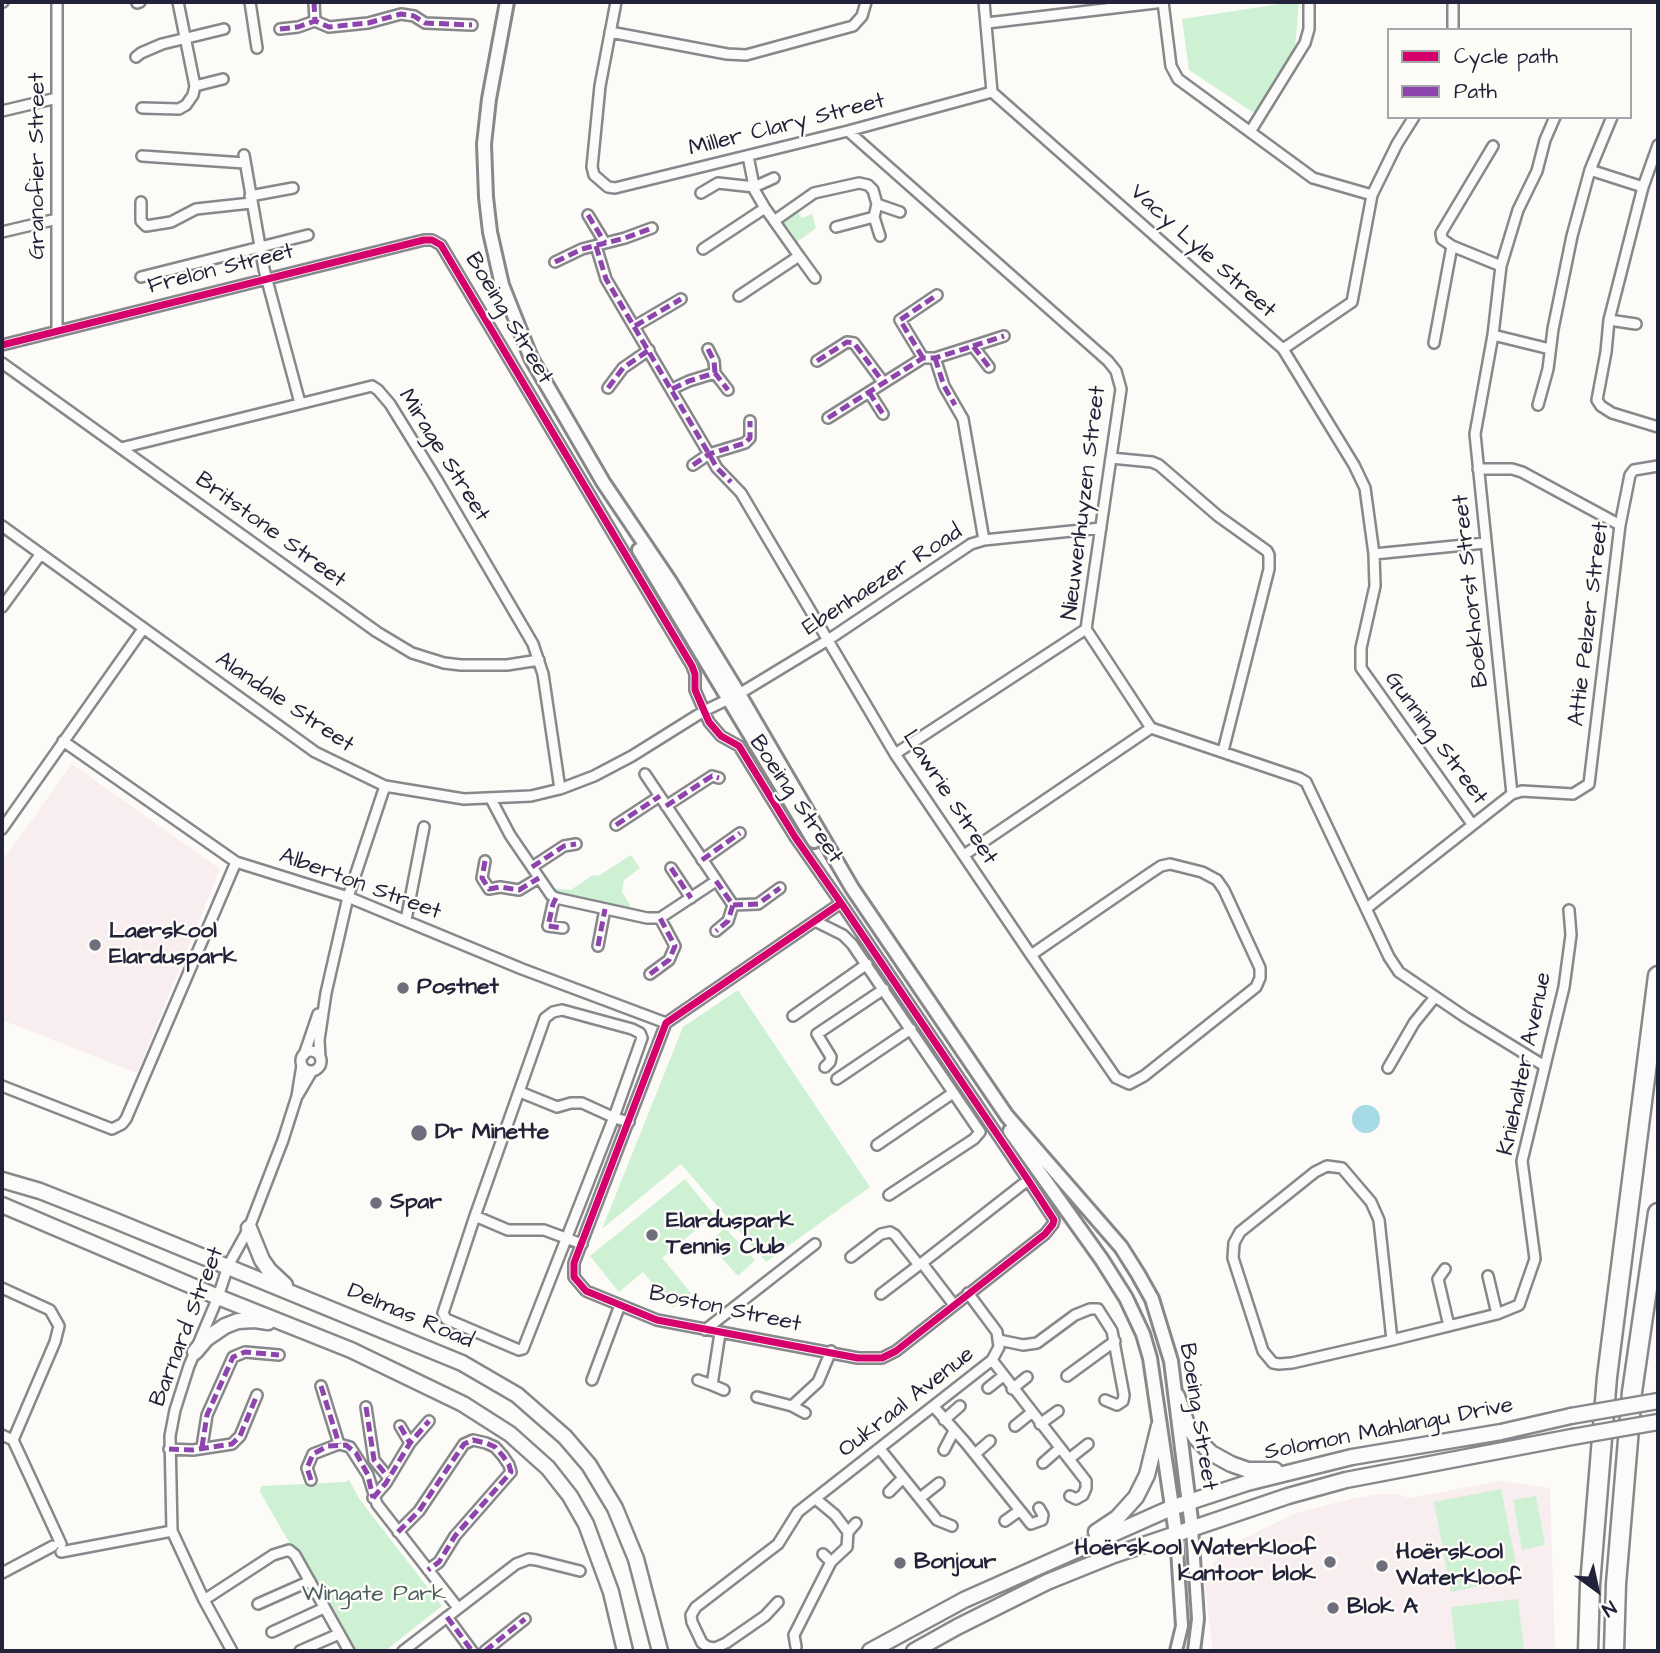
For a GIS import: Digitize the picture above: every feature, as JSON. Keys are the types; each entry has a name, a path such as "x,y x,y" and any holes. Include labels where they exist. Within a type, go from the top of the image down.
{"highway":[{"path":"1588,1651 1590,1585 1606,1377 1658,976"},
{"path":"1614,1651 1616,1584 1632,1392 1658,1213"}],"main road":[{"name":"Boeing Street","path":"505,2 485,97 480,152 482,209 499,291 530,368 852,888 1020,1133 1121,1247 1138,1274 1152,1299 1171,1361 1192,1528"},
{"name":"Boeing Street","path":"734,697 816,845 1014,1138 1102,1259 1126,1298 1143,1334 1150,1358 1176,1534"},
{"name":"Delmas Road","path":"2,1180 40,1191 308,1298 462,1363 517,1395 565,1437 589,1465 615,1508 636,1559 660,1648"},
{"path":"2,1205 397,1370 463,1404 510,1434 548,1468 570,1496 596,1549 611,1592 625,1651"},
{"path":"248,1228 269,1270 286,1285 308,1298"},
{"path":"195,1352 213,1333 238,1321 256,1320 294,1326"},
{"path":"1177,1396 1187,1424 1197,1439 1211,1453 1248,1470 1265,1471 1352,1457"},
{"name":"Solomon Mahlangu Drive","path":"870,1651 964,1600 1171,1507 1247,1483 1352,1457 1658,1401"},
{"name":"Solomon Mahlangu Drive","path":"914,1651 1047,1582 1114,1555 1288,1496 1346,1480 1658,1422"},
{"path":"1084,1546 1100,1528 1117,1518 1136,1497 1147,1475 1159,1426"}],"street":[{"name":"Granofier Street","path":"57,2 57,331"},
{"path":"142,108 179,108 191,100 195,86 178,2"},
{"path":"250,2 257,48"},
{"path":"313,2 315,21"},
{"path":"400,2 401,14"},
{"path":"616,2 610,32 727,54 746,55 853,26 862,16 866,2"},
{"path":"984,2 992,92"},
{"path":"987,23 1163,2 1171,66 1175,76 1313,178 1371,195"},
{"path":"1250,132 1305,43 1309,29 1309,2"},
{"path":"1453,2 1453,28"},
{"path":"280,29 315,21 329,27 368,23 401,14 414,16 425,23 472,25"},
{"path":"136,57 162,44 223,29"},
{"name":"Miller Clary Street","path":"610,32 600,86 592,167 594,175 603,184 615,188 848,131 992,92"},
{"path":"195,86 223,79"},
{"name":"Vacy Lyle Street","path":"992,92 1283,349 1359,474 1365,488 1374,554"},
{"path":"2,111 57,98"},
{"path":"1283,349 1355,298 1371,195 1397,144 1414,119"},
{"name":"Boekhorst Street","path":"1512,794 1475,434 1493,335 1501,266 1518,210 1537,172 1545,140 1554,119"},
{"path":"1538,405 1572,236 1590,170 1611,119"},
{"name":"Nieuwenhuyzen Street","path":"848,131 1108,361 1116,371 1121,389 1086,629 1151,727"},
{"path":"1658,145 1643,187 1609,320 1598,404 1612,413 1658,427"},
{"path":"1493,146 1441,233 1442,239 1452,246 1501,266"},
{"path":"142,156 244,159 266,278 300,403"},
{"path":"748,156 754,187 765,208 815,278"},
{"path":"1590,170 1643,187"},
{"path":"701,193 718,183 754,187 774,178"},
{"path":"774,221 814,193 859,183 868,185 873,190 877,204 874,217 880,236"},
{"path":"141,202 141,222 146,226 171,222 196,209 251,200 293,188"},
{"path":"877,204 900,212"},
{"path":"703,249 765,208"},
{"name":"Lawrie Street","path":"589,215 600,245 606,279 717,468 741,493 895,754 1031,955 1120,1081 1129,1084 1136,1081 1256,987 1261,978 1260,968 1217,880 1202,872 1178,866 1161,866 1031,955"},
{"path":"836,228 874,217"},
{"path":"2,232 57,219"},
{"path":"555,262 573,252 652,228"},
{"path":"141,277 308,235"},
{"name":"Frelon Street","path":"2,345 424,240 437,242 445,251"},
{"path":"1434,343 1452,246"},
{"name":"Boeing Street","path":"445,251 692,666 695,690 704,711 718,733 739,746 795,836 1052,1216"},
{"path":"739,296 799,256"},
{"path":"923,358 900,320 937,295"},
{"path":"635,326 681,299"},
{"path":"1609,320 1636,324"},
{"path":"1493,335 1550,349"},
{"path":"828,418 923,358 935,358 1004,336"},
{"path":"817,361 847,342 854,343 883,382"},
{"path":"973,346 989,368"},
{"path":"708,349 714,361 715,373 728,390"},
{"path":"608,388 623,368 649,350"},
{"path":"935,358 944,386 963,419 984,540"},
{"name":"Britstone Street","path":"2,363 377,632 412,653 444,663 461,665 507,665 540,660"},
{"path":"672,389 715,373"},
{"name":"Mirage Street","path":"121,448 372,386 384,395 522,623 540,660 560,789"},
{"path":"869,392 883,414"},
{"path":"693,466 709,454 743,445 751,435 750,421"},
{"path":"1111,458 1159,465 1218,516 1269,555 1269,569 1223,751"},
{"name":"Attie Pelzer Street","path":"1512,794 1522,791 1573,794 1589,784 1620,525 1630,475 1634,470 1658,466"},
{"path":"1478,469 1513,469 1522,472 1620,525"},
{"name":"Alandale Street","path":"2,526 315,752 385,786 452,798 491,799 531,796 560,789 594,776 632,756 704,711 734,697"},
{"name":"Ebenhaezer Road","path":"734,697 828,640 966,547 984,540 1101,528"},
{"path":"1374,554 1485,543"},
{"name":"Gunning Street","path":"1374,554 1374,598 1361,648 1361,667 1472,824"},
{"path":"2,607 40,555"},
{"path":"2,829 143,629"},
{"path":"895,754 1086,629"},
{"path":"964,855 1151,727 1299,778 1306,782 1394,965 1406,978 1543,1065"},
{"name":"Alberton Street","path":"63,741 236,862 348,897 522,969 666,1023"},
{"path":"645,774 733,905 729,921 716,931"},
{"path":"666,806 712,776 719,778"},
{"name":"Barnard Street","path":"232,1651 204,1600 172,1531 169,1449 175,1410 228,1266 248,1228 297,1096 312,1071 320,1066 319,1040 326,993 348,897 385,786"},
{"path":"1367,908 1512,794"},
{"path":"616,825 660,796"},
{"path":"491,799 510,835 551,895 556,898 660,918 716,881"},
{"path":"406,920 424,827"},
{"path":"702,860 740,833"},
{"path":"532,867 564,846 576,844"},
{"path":"485,861 482,878 489,889 500,887 519,890 540,878"},
{"path":"2,1086 112,1129 122,1124 236,862"},
{"path":"671,868 691,898"},
{"path":"733,905 758,904 780,888"},
{"path":"556,898 548,926 563,928"},
{"path":"666,1023 841,903"},
{"path":"598,946 605,909"},
{"name":"Kniehalter Avenue","path":"1392,1340 1376,1212 1342,1168 1327,1166 1315,1172 1240,1232 1233,1247 1233,1258 1263,1351 1273,1363 1292,1363 1392,1340 1497,1314 1519,1305 1535,1259 1522,1161 1563,987 1572,935 1569,910"},
{"path":"650,974 665,964 675,946 660,918"},
{"path":"815,921 847,938 979,1129 978,1136 889,1195"},
{"path":"793,1016 867,964"},
{"path":"825,1067 829,1065 831,1058 817,1034 884,989"},
{"name":"Barnard Street","path":"297,1096 303,1060 326,993"},
{"path":"1388,1068 1414,1023 1436,998"},
{"path":"562,1010 637,1031 642,1038 614,1117 523,1349 517,1350 446,1319 443,1315 475,1216 542,1025 548,1015 562,1010"},
{"name":"Boston Street","path":"666,1023 575,1263 574,1277 586,1291 657,1320 870,1359 888,1356 954,1305 1048,1231 1053,1224 1052,1216"},
{"path":"837,1079 911,1029"},
{"path":"312,1071 306,1070 303,1060 312,1052 320,1057"},
{"path":"520,1092 558,1107 582,1103 629,1122"},
{"path":"877,1145 953,1093"},
{"path":"881,1294 1028,1180"},
{"path":"475,1216 508,1230 544,1230 582,1244"},
{"path":"851,1257 881,1234 890,1232 921,1264 954,1305"},
{"path":"705,1330 815,1244"},
{"path":"1445,1269 1438,1279 1438,1285 1449,1326"},
{"path":"1488,1276 1497,1314"},
{"path":"2,1288 51,1310 59,1326 55,1342 13,1440"},
{"name":"Oukraal Avenue","path":"778,1602 765,1616 715,1648 702,1643 692,1622 691,1615 695,1607 778,1544 795,1516 992,1360 998,1351 999,1340 994,1327 968,1293"},
{"path":"592,1380 620,1306"},
{"path":"999,1340 1023,1345 1037,1343 1075,1315 1096,1308 1101,1310 1115,1341 1124,1398 1117,1405 1105,1401"},
{"path":"712,1385 720,1333"},
{"path":"1067,1377 1115,1341"},
{"path":"792,1406 818,1381 831,1351"},
{"path":"202,1447 207,1415 233,1357 244,1352 279,1355"},
{"path":"992,1360 1087,1484 1085,1492 1079,1498 1073,1499 1070,1496"},
{"path":"988,1388 1003,1376"},
{"path":"1012,1388 1027,1377"},
{"path":"698,1380 724,1390"},
{"path":"321,1386 339,1444"},
{"path":"169,1449 193,1450 226,1446 236,1441 257,1395"},
{"path":"757,1397 805,1412"},
{"path":"944,1420 960,1406"},
{"path":"366,1407 374,1460 388,1477"},
{"path":"934,1407 1032,1524 1043,1518 1039,1508"},
{"path":"1040,1424 1058,1411"},
{"path":"1015,1426 1031,1413"},
{"path":"373,1498 386,1483 410,1443 429,1421"},
{"path":"400,1426 410,1443"},
{"path":"944,1450 954,1431"},
{"path":"2,1435 13,1440 58,1547"},
{"path":"398,1532 419,1511 464,1444 473,1440 486,1443 495,1447 503,1456 511,1472 455,1536 437,1563 428,1570"},
{"path":"975,1454 990,1441"},
{"path":"311,1480 307,1468 313,1454 339,1444 350,1447 368,1475 373,1498 458,1608"},
{"path":"1069,1459 1088,1444"},
{"path":"1043,1463 1059,1448"},
{"path":"880,1449 937,1520 952,1526"},
{"path":"889,1492 903,1478"},
{"path":"920,1498 939,1483"},
{"path":"796,1647 794,1635 831,1569 850,1550 848,1532 817,1500"},
{"path":"1005,1521 1019,1510"},
{"path":"848,1532 856,1523"},
{"name":"Boeing Street","path":"1192,1528 1198,1619 1194,1651"},
{"path":"6,1571 58,1547 109,1542 172,1531"},
{"name":"Boeing Street","path":"1176,1534 1182,1626 1177,1651"},
{"path":"204,1600 273,1555 284,1550 292,1551 349,1651"},
{"path":"823,1554 831,1569"},
{"path":"403,1651 506,1570 522,1561 536,1560 579,1571"},
{"path":"258,1604 310,1581"},
{"path":"272,1632 324,1608"},
{"path":"447,1617 472,1651"},
{"path":"485,1651 525,1619"},
{"path":"300,1651 339,1634"}],"shaded area":[{"name":"Laerskool Elarduspark","path":"72,764 220,869 137,1073 2,1020 2,861"},
{"name":"Hoërskool Waterkloof","path":"1500,1481 1550,1488 1555,1651 1213,1651 1204,1577 1219,1555 1243,1539 1296,1513 1350,1499 1380,1494 1398,1494 1409,1498"}],"green space":[{"path":"1299,2 1295,48 1254,113 1189,70 1182,19"},
{"path":"798,212 802,218 812,214 816,228 797,242 788,227 781,222"},
{"path":"631,855 640,868 624,880 622,892 630,909 558,894 553,888 571,890"},
{"path":"738,990 870,1187 766,1262 681,1164 602,1229 683,1027"},
{"name":"Elarduspark Tennis Club","path":"685,1179 714,1215 662,1258 691,1293 673,1308 643,1272 619,1292 590,1256"},
{"path":"725,1228 755,1260 738,1276 708,1243"},
{"name":"Wingate Park","path":"349,1480 360,1500 442,1606 385,1651 352,1651 260,1492 261,1486"},
{"path":"1501,1489 1519,1578 1451,1592 1434,1502"},
{"path":"1536,1496 1545,1545 1522,1550 1513,1500"},
{"path":"1518,1599 1524,1651 1456,1651 1451,1607"}],"water":[{"path":"1366,1105 1376,1109 1380,1119 1376,1129 1366,1133 1356,1129 1352,1119 1356,1109"}],"marked path":[{"path":"314,2 315,21"},
{"path":"280,29 315,21 329,27 368,23 401,14 414,16 425,23 472,25"},
{"path":"588,215 605,243"},
{"path":"555,262 582,249 652,228"},
{"path":"596,246 606,279 717,468 731,482"},
{"path":"923,358 900,320 937,295"},
{"path":"635,326 681,299"},
{"path":"973,346 1004,336"},
{"path":"817,361 847,342 854,343 883,382"},
{"path":"828,418 923,358 935,358 973,346 989,367"},
{"path":"708,349 714,361 715,373"},
{"path":"608,388 623,368 649,350"},
{"path":"935,358 944,386 955,405"},
{"path":"672,389 715,373 728,390"},
{"path":"869,392 883,414"},
{"path":"693,465 709,454 745,443 750,438 750,421"},
{"path":"666,806 712,776 719,778"},
{"path":"616,825 660,796"},
{"path":"702,860 740,833"},
{"path":"532,867 564,846 576,844"},
{"path":"485,861 482,878 489,889 500,887 519,890 539,878"},
{"path":"671,868 691,898"},
{"path":"716,881 733,905 728,921 716,931"},
{"path":"733,905 758,904 780,888"},
{"path":"556,898 548,926 563,928"},
{"path":"598,946 605,909"},
{"path":"650,974 669,960 675,946 660,918"},
{"path":"202,1447 207,1415 233,1357 245,1352 279,1355"},
{"path":"321,1386 339,1444"},
{"path":"169,1449 193,1450 232,1444 240,1436 257,1395"},
{"path":"366,1407 374,1460 388,1477"},
{"path":"373,1498 386,1483 410,1443 429,1421"},
{"path":"400,1426 410,1443"},
{"path":"398,1532 419,1511 464,1444 473,1440 486,1443 495,1447 503,1456 511,1472 455,1536 439,1562 428,1570"},
{"path":"311,1480 307,1468 313,1454 328,1446 346,1445 356,1453 368,1475 373,1498"},
{"path":"447,1617 472,1651"},
{"path":"485,1651 525,1619"}],"cycle path":[{"path":"2,345 424,240 432,240 441,245 692,666 695,690 709,722 721,736 739,746 795,837 841,903 1054,1220 1045,1234 896,1351 882,1358 858,1358 657,1320 586,1291 574,1277 574,1263 666,1023 841,903"}],"place":[{"name":"Laerskool Elarduspark","path":"95,945"},
{"name":"Postnet","path":"403,988"},
{"name":"Dr Minette","path":"419,1133"},
{"name":"Spar","path":"376,1203"},
{"name":"Elarduspark Tennis Club","path":"652,1235"},
{"name":"Hoërskool Waterkloof kantoor blok","path":"1330,1562"},
{"name":"Bonjour","path":"900,1563"},
{"name":"Hoërskool Waterkloof","path":"1382,1566"},
{"name":"Blok A","path":"1333,1608"}]}
